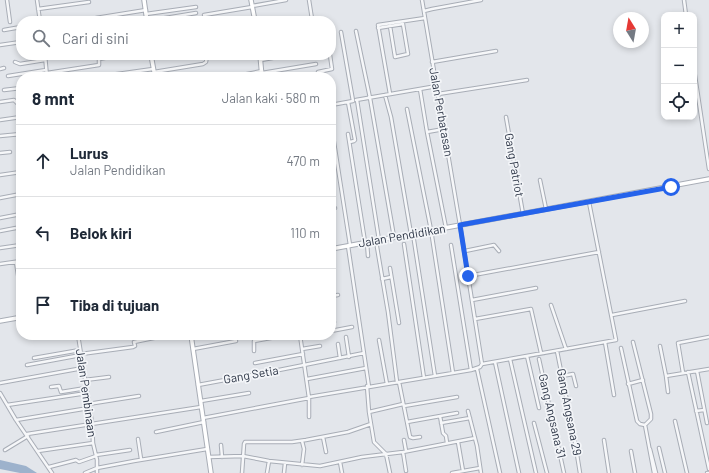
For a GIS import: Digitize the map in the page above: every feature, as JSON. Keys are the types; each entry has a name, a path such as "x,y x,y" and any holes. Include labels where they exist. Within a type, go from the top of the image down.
{"main road":[{"path":"144,0 146,16"},
{"path":"251,0 253,16"},
{"path":"152,60 154,70"},
{"path":"260,60 262,72"},
{"name":"Jalan Pendidikan","path":"336,247 709,180"},
{"path":"0,321 16,318"},
{"path":"191,340 211,473"}],"street":[{"path":"7,0 10,22"},
{"path":"37,0 39,16"},
{"path":"204,15 286,0"},
{"path":"309,0 311,16"},
{"name":"Jalan Perbatasan","path":"422,0 465,251 482,364"},
{"path":"424,12 432,9 481,0"},
{"path":"684,0 686,12"},
{"path":"38,9 89,2"},
{"path":"113,16 196,7"},
{"path":"182,16 196,14"},
{"path":"390,94 378,25 425,18"},
{"path":"378,28 390,26 403,24 408,54 395,57 390,26"},
{"path":"4,30 16,28"},
{"path":"356,30 370,98 394,237"},
{"path":"341,32 353,101"},
{"path":"0,45 16,43"},
{"path":"432,62 496,51"},
{"path":"15,62 20,64 37,60"},
{"path":"45,60 47,72"},
{"path":"54,72 99,65 99,60"},
{"path":"137,72 204,64 207,60"},
{"path":"318,72 332,69 331,60"},
{"path":"273,72 316,64"},
{"path":"0,69 4,68"},
{"path":"8,76 16,75"},
{"path":"438,94 528,80"},
{"path":"696,84 709,169"},
{"path":"336,104 437,86"},
{"path":"4,90 16,89"},
{"path":"420,89 446,228"},
{"path":"385,95 412,234 435,376"},
{"path":"0,102 14,100 16,102"},
{"path":"357,100 398,382 411,438 420,437"},
{"path":"348,102 355,140 350,142"},
{"path":"407,109 431,230 453,373"},
{"name":"Gang Patriot","path":"506,117 523,214"},
{"path":"0,120 16,118"},
{"path":"427,132 444,129"},
{"path":"0,136 16,134"},
{"path":"348,134 368,256"},
{"path":"0,153 10,152"},
{"path":"336,156 366,368 371,424 375,443 386,454 390,473"},
{"path":"0,175 16,173"},
{"path":"540,180 546,210"},
{"path":"0,198 16,195"},
{"path":"156,432 203,420 368,386 477,369 482,364 616,340 589,202"},
{"path":"0,218 16,215"},
{"path":"0,231 16,229"},
{"path":"404,244 424,378"},
{"path":"451,245 471,370"},
{"path":"465,251 495,245 499,252"},
{"path":"0,248 16,246"},
{"path":"468,276 599,252"},
{"path":"0,264 16,262"},
{"path":"390,268 399,323"},
{"path":"382,279 392,277"},
{"path":"472,300 536,288"},
{"path":"612,315 685,301"},
{"path":"551,305 566,349"},
{"path":"475,319 531,309 541,353"},
{"path":"336,330 352,327"},
{"path":"346,337 349,356"},
{"path":"683,373 678,342 709,337"},
{"name":"Jalan Pembinaan","path":"79,340 88,406 92,423 93,443 98,473"},
{"path":"27,365 133,347 135,346 134,342 144,340"},
{"path":"254,351 254,341 260,340"},
{"path":"301,340 307,379 309,417"},
{"path":"379,340 387,384"},
{"path":"193,350 236,341"},
{"path":"605,342 614,394"},
{"path":"633,342 651,414 651,419 645,425"},
{"path":"338,344 340,358"},
{"path":"302,349 320,346"},
{"path":"660,346 668,392"},
{"path":"621,348 637,421 640,424 645,425"},
{"path":"34,358 80,350"},
{"name":"Gang Angsana 29","path":"557,351 580,473"},
{"name":"Gang Setia","path":"198,385 364,353"},
{"path":"255,363 303,354"},
{"path":"527,356 539,408"},
{"path":"510,359 536,473"},
{"name":"Gang Angsana 31","path":"539,359 564,473"},
{"path":"495,362 519,473"},
{"path":"0,383 83,368"},
{"path":"307,379 366,368"},
{"path":"477,369 500,473"},
{"path":"666,376 709,369"},
{"path":"697,371 707,423"},
{"path":"688,372 709,469"},
{"path":"562,376 574,374 576,386"},
{"path":"85,380 110,377"},
{"path":"628,384 643,380"},
{"path":"52,387 59,386 61,392 86,388"},
{"path":"7,405 87,393"},
{"path":"200,401 249,393"},
{"path":"0,394 52,473"},
{"path":"16,420 139,396"},
{"path":"369,412 457,397"},
{"path":"5,450 27,435 92,423 201,407"},
{"path":"696,411 704,410"},
{"path":"468,411 475,438 481,473"},
{"path":"407,422 457,413"},
{"path":"440,416 443,434 446,436 447,443"},
{"path":"441,423 470,418"},
{"path":"675,421 687,473"},
{"path":"242,473 244,443 302,441 348,432 371,424"},
{"path":"534,424 547,473"},
{"path":"645,425 655,473"},
{"path":"322,436 326,452"},
{"path":"209,457 242,456 269,461 320,466 475,438"},
{"path":"138,439 141,459"},
{"path":"404,440 406,470"},
{"path":"604,440 609,473"},
{"path":"302,441 304,449 302,465"},
{"path":"458,442 463,471"},
{"path":"38,451 93,443"},
{"path":"221,444 222,457"},
{"path":"659,448 665,473"},
{"path":"85,473 97,468 141,459 208,449"},
{"path":"49,467 77,460 79,462 96,456 130,450"},
{"path":"631,451 634,473"},
{"path":"267,473 269,461"},
{"path":"340,462 342,473"},
{"path":"284,473 285,463"},
{"path":"452,473 480,468"}],"water":[{"path":"0,460 26,466 37,473 20,473 0,469"}],"route":[{"path":"468,276 460,225 671,187"}]}
